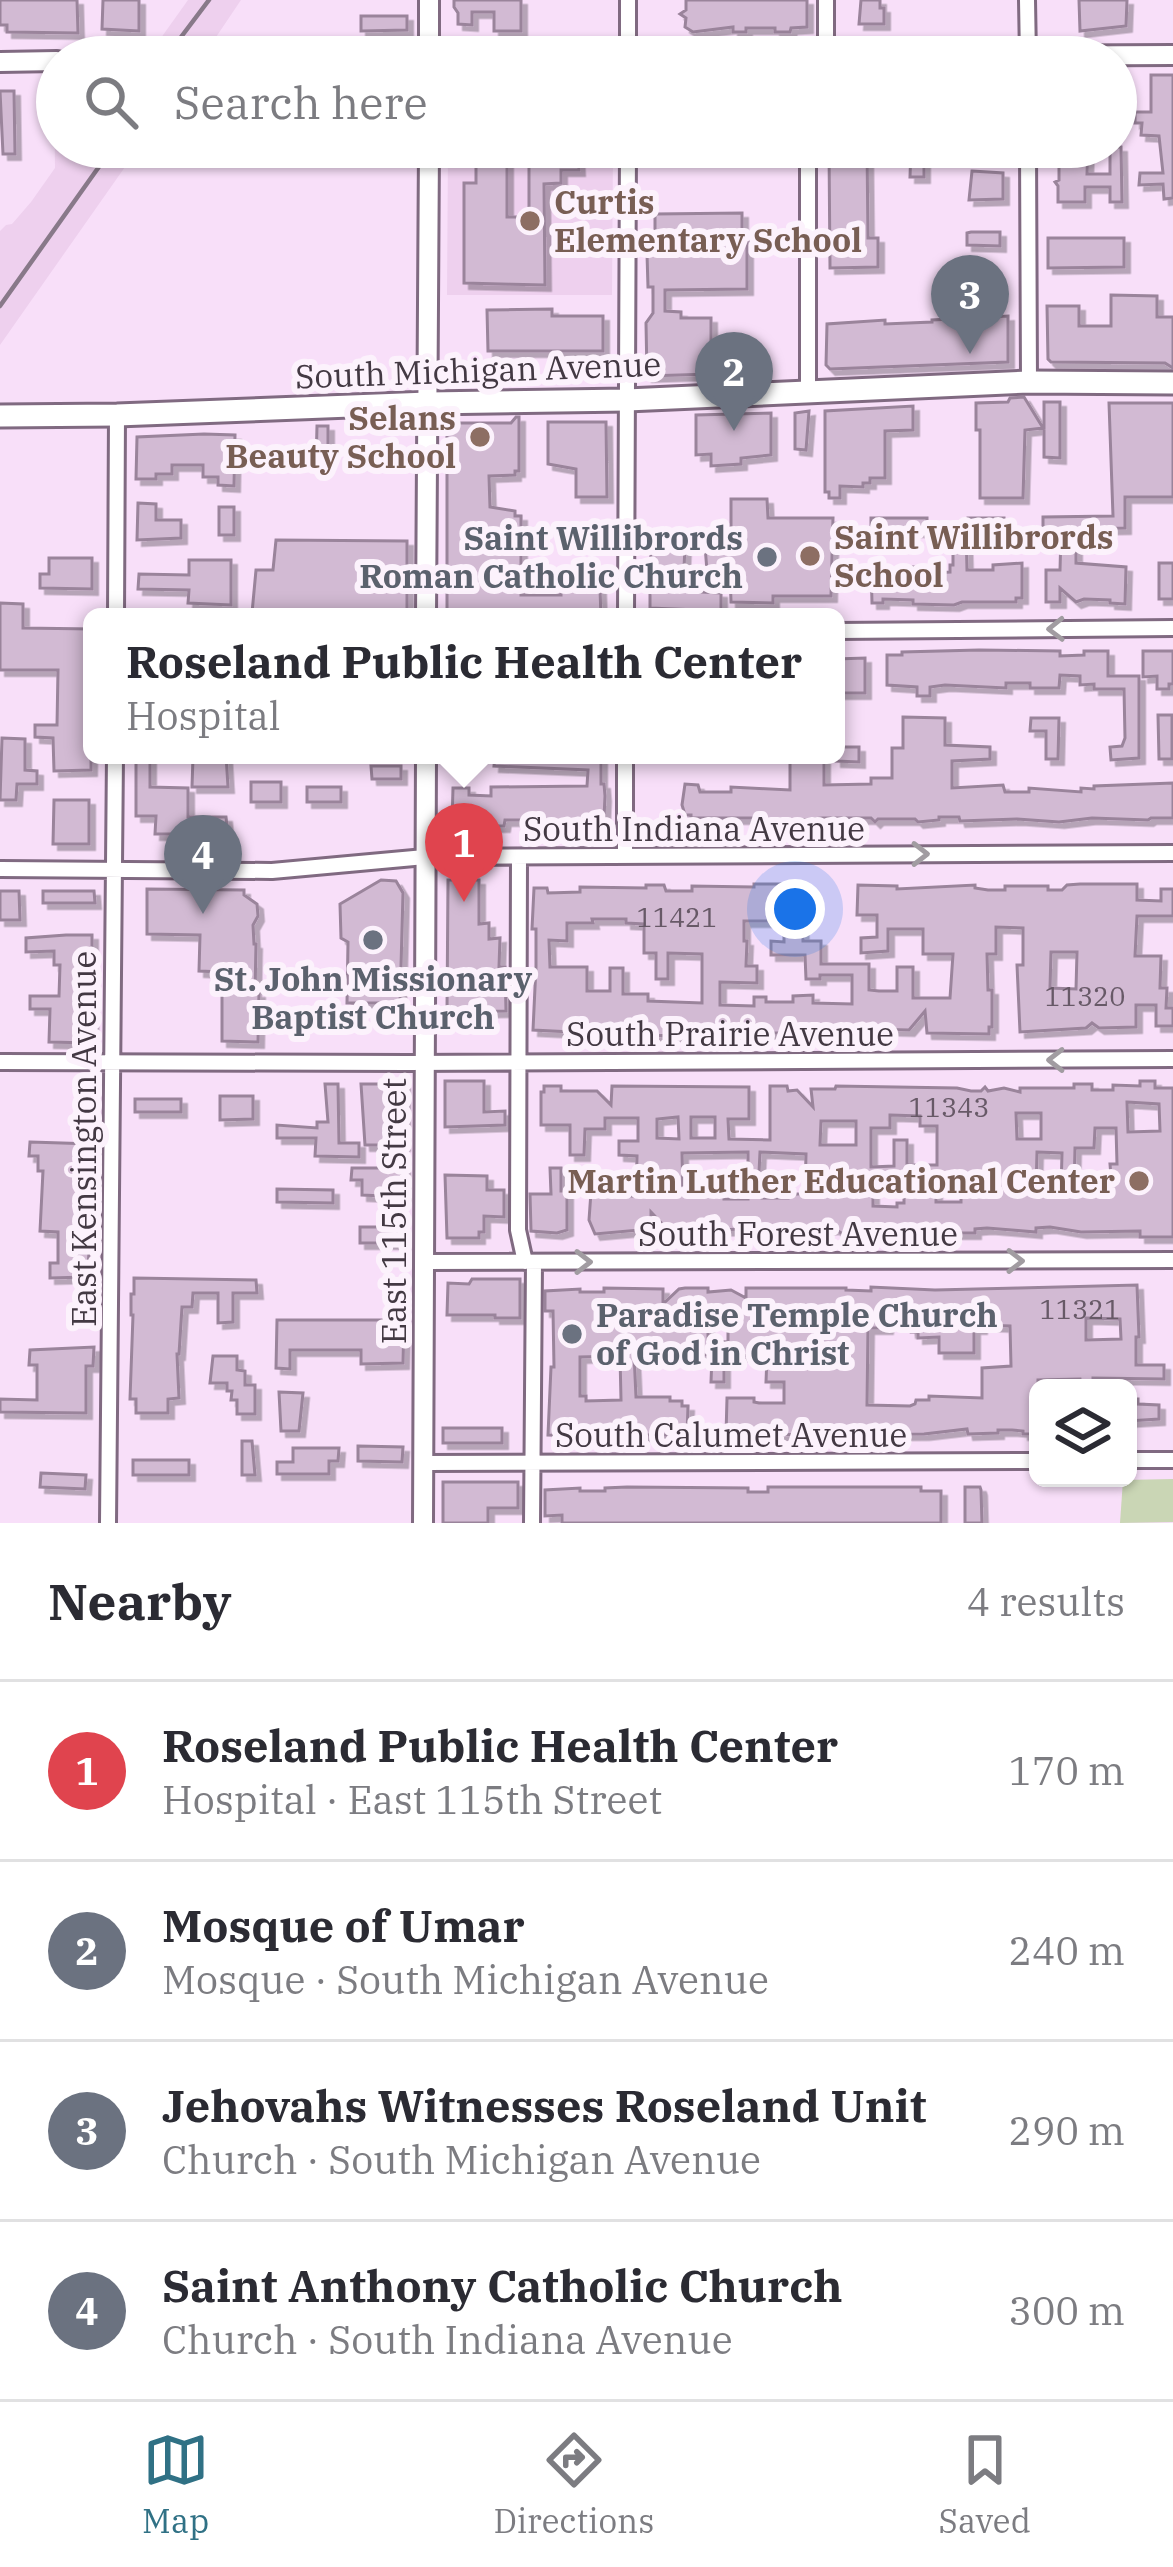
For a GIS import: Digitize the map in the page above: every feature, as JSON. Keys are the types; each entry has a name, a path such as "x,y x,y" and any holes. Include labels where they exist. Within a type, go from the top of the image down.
{"main road":[{"name":"South Michigan Avenue","path":"0,416 626,400 1029,382 1173,383"}],"street":[{"path":"429,0 429,36"},
{"path":"628,0 628,36"},
{"path":"826,0 826,36"},
{"path":"1027,0 1028,36"},
{"path":"1137,55 1173,55"},
{"path":"0,62 36,62"},
{"path":"426,608 429,168"},
{"path":"626,608 628,168"},
{"path":"808,168 808,392"},
{"path":"1028,168 1029,382"},
{"path":"116,608 117,415"},
{"path":"845,631 1173,628"},
{"name":"East Kensington Avenue","path":"109,1523 115,764"},
{"name":"East 115th Street","path":"423,1523 426,764"},
{"path":"625,764 625,856"},
{"name":"South Indiana Avenue","path":"0,869 272,871 425,857 1173,853"},
{"path":"519,857 518,1230 529,1262 532,1523"},
{"name":"South Prairie Avenue","path":"0,1062 1173,1059"},
{"name":"South Forest Avenue","path":"424,1262 1173,1260"},
{"path":"1137,1460 1173,1460"},
{"name":"South Calumet Avenue","path":"424,1463 1029,1461"}],"shaded area":[{"path":"188,0 241,0 217,36 162,36"},
{"path":"55,168 124,168 0,345 0,231 31,202"},
{"name":"Curtis Elementary School","path":"448,168 613,168 612,295 447,295"}],"green space":[{"path":"1173,1479 1173,1522 1120,1523 1123,1487 1137,1487 1137,1480"}],"building":[{"path":"0,0 77,0 78,33 7,32 7,25 0,25"},
{"path":"103,0 139,0 139,31 102,29"},
{"path":"454,0 521,0 521,31 494,31 494,12 472,12 472,25 458,24"},
{"path":"686,0 807,0 807,27 790,32 746,28 746,32 733,32 733,27 693,32 680,14 686,10"},
{"path":"861,0 880,0 884,24 859,24"},
{"path":"1079,0 1127,0 1126,26 1080,31"},
{"path":"361,16 407,16 407,30 361,31"},
{"path":"1151,75 1173,75 1173,198 1164,199 1163,184 1139,185 1140,173 1163,173 1159,136 1141,135 1142,123 1137,123 1137,112 1151,112"},
{"path":"0,91 14,91 15,154 3,154"},
{"path":"476,168 507,168 507,217 529,217 529,168 579,168 561,170 561,183 544,184 545,285 464,283 464,183 476,183"},
{"path":"829,168 867,168 868,238 878,238 878,267 830,268"},
{"path":"910,168 924,168 924,177 910,177"},
{"path":"1059,168 1110,174 1110,168 1121,168 1122,202 1110,202 1110,187 1085,187 1085,202 1058,202 1055,182"},
{"path":"972,171 1003,173 1003,199 969,200"},
{"path":"742,213 742,232 747,232 747,289 665,290 665,311 681,312 681,318 711,318 711,374 647,376 646,323 653,313 653,287 648,287 647,254 655,254 655,214"},
{"path":"1000,232 1000,246 967,245 967,233"},
{"path":"1048,238 1124,238 1124,267 1048,268"},
{"path":"1111,295 1157,296 1157,317 1173,317 1173,368 1165,363 1048,359 1047,306 1079,306 1079,326 1111,326"},
{"path":"552,309 552,316 603,316 603,351 488,351 487,310"},
{"path":"1008,316 1008,362 830,369 826,365 827,324"},
{"path":"1024,397 1043,428 1025,430 1023,498 980,498 976,403"},
{"path":"1044,402 1060,402 1060,458 1044,457"},
{"path":"1109,403 1173,403 1173,497 1125,497 1125,528 1076,529 1076,563 1126,567 1125,604 1076,602 1060,588 1060,602 1046,602 1046,570 1060,570 1061,532 1043,532 1043,517 1113,516"},
{"path":"913,406 913,430 885,431 885,478 870,478 863,487 840,486 840,498 829,498 825,492 825,411"},
{"path":"809,411 806,450 795,449 795,413"},
{"path":"771,413 771,455 711,466 711,454 696,455 696,415"},
{"path":"519,417 519,471 489,476 490,507 521,516 521,595 600,589 601,608 447,608 447,423 511,423"},
{"path":"548,422 606,422 607,497 576,497 576,469 548,464"},
{"path":"317,426 328,426 328,464 316,464"},
{"path":"235,435 234,486 218,485 218,477 203,477 203,465 172,465 172,474 136,479 137,437"},
{"path":"731,499 767,499 768,518 833,518 831,596 731,602 730,571 707,571 705,546 731,546"},
{"path":"138,503 156,504 156,520 181,520 181,538 137,540"},
{"path":"219,507 234,507 234,535 219,535"},
{"path":"871,518 927,518 927,531 871,531"},
{"path":"968,518 1004,518 1004,531 968,531"},
{"path":"953,529 966,529 967,570 1022,563 1022,598 954,605 883,599 883,603 872,603 871,565 885,566 885,570 929,567 929,573 950,572"},
{"path":"276,540 407,541 407,608 252,608 256,570 273,570"},
{"path":"650,544 685,546 683,591 721,593 721,608 650,608 650,593 655,591 655,559 651,559"},
{"path":"49,558 92,558 92,589 40,588 40,574 49,574"},
{"path":"189,560 231,560 231,605 188,603 189,590 138,589 139,574 189,575"},
{"path":"1159,563 1173,563 1173,599 1159,599"},
{"path":"0,603 23,604 23,628 83,629 83,764 91,764 91,770 54,771 53,738 35,737 35,725 57,725 58,670 0,670"},
{"path":"1060,651 1060,656 1108,651 1108,676 1139,676 1139,758 1111,760 1110,747 1122,746 1125,738 1124,689 1080,685 1080,676 1060,675 1059,688 1030,688 1030,683 1006,683 1006,688 945,685 930,687 930,696 917,696 917,687 887,685 887,655"},
{"path":"1143,651 1173,651 1169,689 1157,689 1157,676 1143,677"},
{"path":"865,658 865,693 845,693 845,659"},
{"path":"1158,715 1172,715 1172,759 1159,759"},
{"path":"903,717 945,718 945,745 990,747 990,759 952,761 952,788 1003,785 1005,792 1029,792 1029,788 1081,792 1081,788 1094,786 1173,783 1173,818 768,822 767,818 691,818 682,805 685,784 698,785 700,792 731,792 731,787 790,790 790,764 824,764 824,785 871,784 871,778 892,778 892,748 903,748"},
{"path":"1031,718 1059,718 1058,759 1046,759 1046,731 1030,731"},
{"path":"2,738 25,739 25,770 37,771 37,784 17,784 16,800 0,800"},
{"path":"845,747 859,747 859,762 845,761"},
{"path":"136,764 150,764 150,787 188,788 188,817 226,817 229,846 190,847 190,834 155,834 156,816 136,816"},
{"path":"193,764 227,764 228,787 192,787"},
{"path":"601,764 604,818 575,826 546,826 546,820 505,820 504,826 488,828 452,823 453,788 491,796 491,787 587,786 588,770 494,766"},
{"path":"371,766 401,766 401,779 372,779"},
{"path":"251,782 281,782 281,802 251,802"},
{"path":"307,787 341,787 341,802 307,802"},
{"path":"54,800 89,800 89,844 53,844"},
{"name":"St. John Missionary Baptist Church","path":"381,880 396,881 403,893 400,1003 347,1003 348,942 341,938 340,904"},
{"path":"448,880 479,880 479,924 489,923 489,939 500,938 506,1011 447,1012"},
{"path":"801,884 803,941 821,941 821,964 869,964 869,990 879,991 897,991 897,967 913,967 913,998 950,998 953,954 923,954 923,929 888,929 888,951 861,953 861,938 877,937 877,915 857,915 858,885 897,889 975,885 988,890 1048,886 1048,890 1062,890 1067,885 1137,884 1137,900 1161,901 1161,889 1173,889 1173,916 1137,916 1135,956 1161,956 1160,988 1167,988 1166,1008 1173,1008 1173,1026 1156,1026 1156,1005 1136,1005 1136,1027 1099,1028 1092,1023 1086,1028 1020,1032 1017,965 1023,965 1023,928 996,927 996,954 987,954 988,990 992,990 989,1034 927,1033 925,1011 909,1030 868,1029 868,1033 848,1034 813,1027 784,1029 784,1033 745,1028 744,1033 720,1035 610,1036 610,1030 533,1030 534,888 547,888 548,893 646,885 664,885 666,891 692,891 692,886","holes":["592,919 644,924 644,953 656,953 656,979 668,979 668,953 702,954 702,1003 648,1001 648,994 623,994 623,968 610,968 610,991 587,991 587,967 550,967 549,940 567,941 567,923 593,923","744,921 784,921 784,942 771,941 771,955 805,955 806,979 852,975 852,1004 813,1003 813,995 793,996 793,1002 754,997 754,1006 720,1005 720,982 757,983 757,966 746,966","1051,952 1077,952 1076,989 1050,988"]},
{"path":"147,889 244,890 257,904 253,925 258,1042 222,1041 222,972 199,971 200,935 147,934"},
{"path":"0,891 19,891 20,920 0,920"},
{"path":"43,891 94,891 95,903 43,903"},
{"path":"92,935 92,950 86,950 87,996 93,997 92,1043 49,1042 50,1009 30,1009 30,996 59,996 60,965 54,965 54,951 26,952 26,938"},
{"path":"445,1081 484,1081 484,1112 505,1111 505,1125 445,1127"},
{"path":"1140,1081 1155,1081 1155,1088 1173,1088 1173,1237 1050,1227 1036,1228 1036,1232 987,1228 975,1229 975,1233 861,1233 854,1225 846,1233 834,1228 669,1231 651,1212 651,1229 595,1234 589,1220 591,1192 636,1196 637,1156 619,1155 619,1141 638,1141 638,1118 605,1118 605,1129 585,1129 584,1155 570,1155 570,1125 541,1125 544,1086 597,1091 611,1105 612,1086 749,1087 749,1119 728,1119 729,1139 770,1140 770,1086 797,1090 813,1107 811,1089 836,1086 971,1091 985,1087 1020,1092 1020,1088 1074,1088 1074,1084 1092,1084 1092,1090 1140,1086","holes":["1127,1102 1159,1104 1160,1131 1128,1132","1016,1113 1041,1113 1041,1139 1017,1139","890,1115 920,1116 920,1126 937,1126 937,1165 907,1165 907,1140 894,1140 894,1166 871,1167 871,1128 890,1128","678,1117 679,1139 657,1138 657,1119","691,1117 715,1117 715,1138 691,1138","821,1121 856,1121 856,1145 820,1145","1095,1128 1116,1128 1117,1164 1110,1164 1112,1190 1074,1191 1075,1148 1094,1148","748,1152 748,1199 683,1194 682,1153","760,1152 806,1154 805,1194 788,1194 788,1198 762,1198 758,1194","1037,1152 1062,1153 1061,1190 1036,1190","936,1178 961,1178 961,1202 936,1202","873,1182 904,1182 904,1203 897,1207 873,1206"]},
{"path":"325,1084 338,1084 339,1143 359,1143 359,1157 315,1156 316,1138 277,1138 277,1125 317,1128 317,1122 328,1122"},
{"path":"361,1084 404,1084 404,1145 365,1145"},
{"path":"220,1096 253,1096 253,1119 220,1120"},
{"path":"135,1099 181,1099 181,1112 135,1112"},
{"path":"30,1142 93,1144 87,1277 50,1278 50,1263 58,1263 58,1232 40,1231 43,1171 38,1171 38,1156 29,1156"},
{"path":"352,1168 404,1168 405,1197 362,1195 362,1180 351,1180"},
{"path":"550,1168 561,1168 561,1191 567,1191 567,1230 531,1231 530,1194 551,1194"},
{"path":"445,1175 487,1176 487,1190 504,1190 504,1217 484,1216 479,1238 447,1238"},
{"path":"277,1189 333,1190 333,1203 277,1202"},
{"path":"360,1227 404,1227 404,1243 360,1243"},
{"path":"134,1278 256,1280 257,1293 233,1293 233,1322 218,1323 218,1293 193,1293 192,1307 182,1307 179,1398 168,1399 168,1413 136,1413 136,1399 130,1399"},
{"path":"472,1279 520,1279 520,1318 447,1315 448,1283 469,1284"},
{"path":"1137,1285 1136,1365 1164,1365 1164,1379 1029,1379 1029,1434 998,1430 968,1434 967,1429 924,1434 726,1435 727,1398 784,1403 784,1382 766,1382 767,1356 724,1355 724,1382 711,1382 712,1355 634,1354 636,1397 682,1401 682,1406 688,1406 687,1435 586,1431 584,1436 548,1435 553,1311 545,1311 545,1291 663,1289 663,1304 685,1288 731,1290 746,1298 746,1288 871,1291 871,1287","holes":["909,1317 911,1332 918,1332 918,1338 939,1337 939,1353 974,1353 974,1328 1010,1326 1011,1366 982,1368 982,1398 929,1396 910,1406 867,1405 868,1328 887,1328 888,1318","1086,1318 1120,1319 1121,1339 1086,1340","708,1322 728,1322 728,1342 708,1341","620,1356 621,1400 586,1401 586,1396 580,1396 580,1357"]},
{"path":"277,1320 404,1320 403,1363 361,1364 361,1350 290,1350 290,1369 276,1368"},
{"path":"94,1347 93,1366 86,1366 86,1413 0,1412 0,1399 37,1400 37,1365 29,1365 30,1350"},
{"path":"213,1356 237,1356 237,1370 245,1371 245,1385 255,1385 255,1414 237,1414 237,1400 231,1400 227,1383 210,1383"},
{"path":"279,1392 303,1393 299,1431 281,1431"},
{"path":"1137,1399 1138,1404 1159,1405 1159,1419 1137,1420"},
{"path":"443,1428 502,1428 502,1443 443,1443"},
{"path":"242,1441 252,1441 255,1475 242,1475"},
{"path":"358,1446 403,1447 402,1462 358,1461"},
{"path":"293,1448 339,1448 338,1461 329,1461 329,1474 277,1474 277,1462 293,1462"},
{"path":"133,1460 189,1460 189,1475 133,1475"},
{"path":"41,1473 86,1475 85,1489 40,1487"},
{"path":"443,1482 518,1482 518,1508 488,1508 488,1523 443,1523"},
{"path":"627,1487 768,1492 768,1487 921,1487 921,1491 941,1491 941,1523 562,1523 562,1515 545,1516 545,1490"},
{"path":"965,1487 980,1487 982,1523 965,1523"}],"railway":[{"path":"182,36 209,0"},
{"path":"0,306 98,168"}],"place":[{"name":"Curtis Elementary School","path":"530,221"},
{"name":"Jehovahs Witnesses Roseland Unit","path":"970,354"},
{"name":"Mosque of Umar","path":"734,431"},
{"name":"Selans Beauty School","path":"480,437"},
{"name":"Saint Willibrords School","path":"810,556"},
{"name":"Saint Willibrords Roman Catholic Church","path":"767,557"},
{"name":"Roseland Public Health Center","path":"464,902"},
{"name":"Saint Anthony Catholic Church","path":"203,914"},
{"name":"St. John Missionary Baptist Church","path":"373,940"},
{"name":"Martin Luther Educational Center","path":"1139,1181"},
{"name":"Paradise Temple Church of God in Christ","path":"572,1334"}]}
